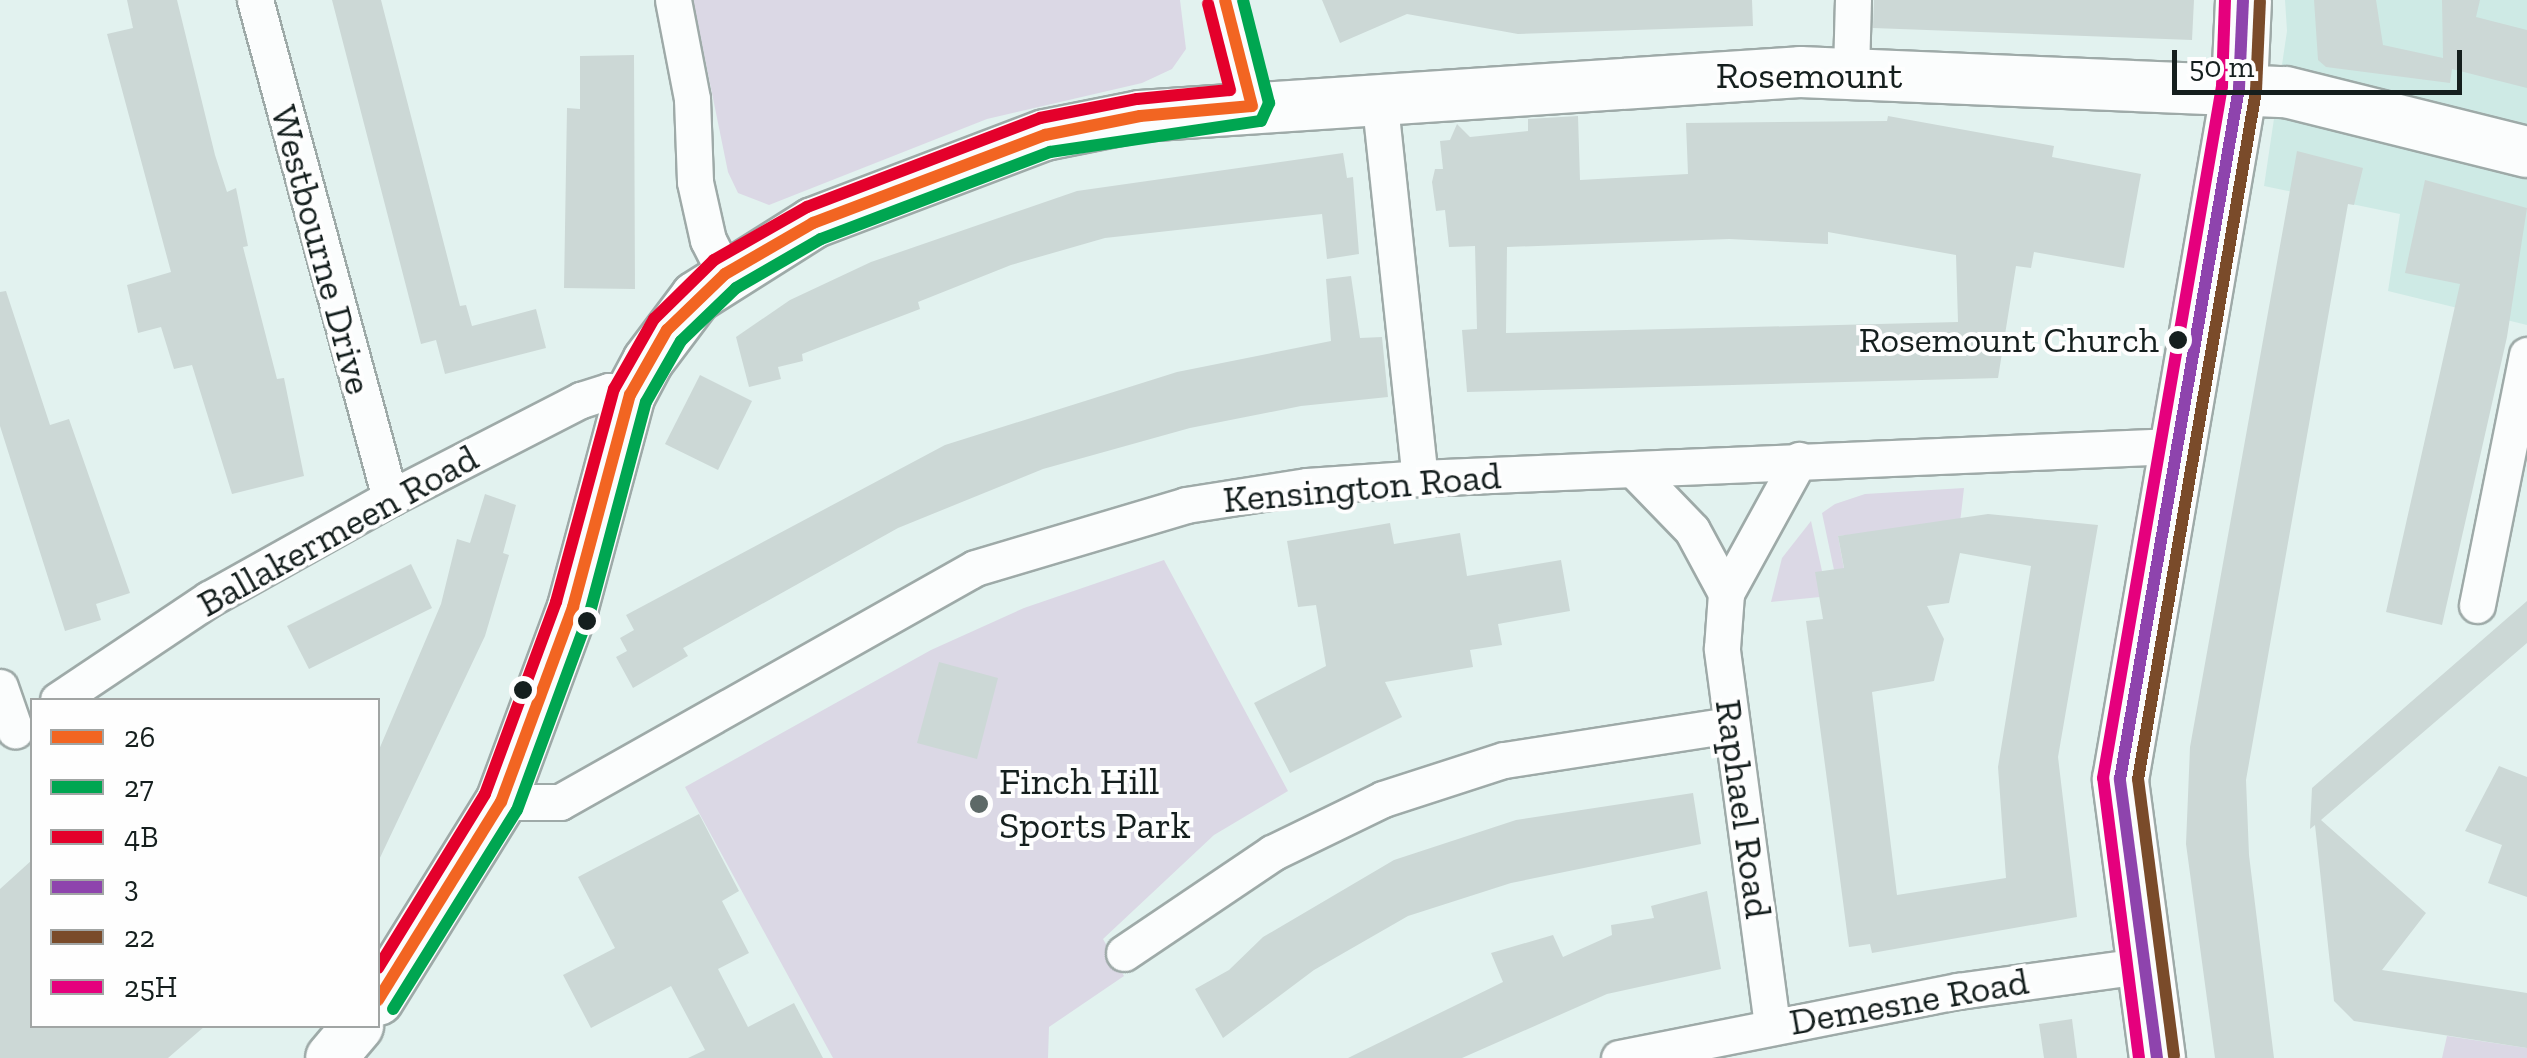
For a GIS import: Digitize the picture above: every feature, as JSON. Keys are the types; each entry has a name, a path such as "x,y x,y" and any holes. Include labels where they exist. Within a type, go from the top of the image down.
{"main road":[{"path":"2157,1058 2140,966 2120,779 2174,446 2239,88 2243,0"},
{"name":"Rosemount","path":"380,997 501,802 573,607 630,396 667,330 724,274 814,224 1046,135 1140,116 1379,96 1851,72 2239,88 2304,95 2527,152"},
{"path":"331,1058 356,1028"}],"street":[{"name":"Westbourne Drive","path":"255,0 390,498"},
{"path":"673,0 692,99 695,182 708,240 724,274"},
{"path":"1225,0 1252,106"},
{"path":"1851,72 1852,0"},
{"path":"1379,96 1420,478"},
{"path":"2477,606 2527,355"},
{"name":"Ballakermeen Road","path":"61,698 209,599 390,498 580,400 610,391 630,396"},
{"name":"Kensington Road","path":"501,802 560,802 975,568 1186,504 1307,486 1420,478 2174,446"},
{"name":"Raphael Road","path":"1772,1026 1722,648 1726,593 1799,460"},
{"path":"1634,470 1692,530 1726,593"},
{"path":"0,687 16,729"},
{"path":"1124,953 1272,853 1383,800 1504,760 1731,725"},
{"name":"Demesne Road","path":"1620,1058 1772,1026 2140,966"}],"shaded area":[{"path":"693,0 1180,0 1186,49 1172,69 1142,83 987,119 769,205 738,193 728,172"},
{"path":"2285,0 2527,0 2527,325 2388,291 2400,214 2264,186 2287,31"},
{"path":"1964,488 1960,523 1838,536 1844,569 1834,570 1822,513 1835,504 1865,494"},
{"path":"1811,521 1822,571 1820,597 1771,602 1782,558"},
{"name":"Finch Hill Sports Park","path":"1164,560 1288,791 1214,835 1103,939 1124,976 1049,1027 1048,1058 833,1058 685,787 931,650 1024,608"},
{"path":"2447,1036 2527,1048 2527,1058 2442,1058"}],"building":[{"path":"127,0 177,0 215,155 227,192 236,188 248,246 243,247 277,379 284,378 304,476 232,494 192,365 174,369 161,327 138,333 127,285 171,272 107,34 133,28"},
{"path":"332,0 381,0 460,306 466,305 472,326 536,309 546,348 445,374 436,340 421,344"},
{"path":"1322,0 1752,0 1753,26 1518,34 1407,14 1340,43"},
{"path":"1874,0 2194,0 2192,40 1873,28"},
{"path":"2314,0 2376,0 2383,45 2443,58 2442,0 2480,0 2476,17 2527,30 2527,88 2452,69 2450,83 2326,67 2318,60"},
{"path":"634,55 635,289 564,288 567,108 580,109 580,56"},
{"path":"1578,116 1580,180 1688,174 1686,123 1887,121 1888,116 2054,146 2052,157 2141,174 2124,268 2034,252 2031,268 2016,266 1998,378 1467,392 1462,330 1477,329 1475,246 1449,247 1445,210 1436,211 1432,182 1435,169 1443,169 1440,141 1450,140 1457,124 1470,137 1528,131 1528,119","holes":["1828,232 1956,255 1958,322 1506,333 1507,247 1729,239 1828,244"]},
{"path":"2297,151 2363,168 2354,205 2348,204 2246,780 2249,855 2274,1058 2215,1058 2186,844 2190,747"},
{"path":"1343,153 1347,178 1353,177 1359,254 1327,259 1322,214 1105,238 1011,265 918,302 920,309 802,354 803,361 778,367 781,379 749,387 736,337 790,300 871,262 1077,191"},
{"path":"2425,180 2527,208 2507,337 2442,625 2386,612 2460,284 2405,273"},
{"path":"1351,276 1360,338 1382,337 1388,397 1301,406 1190,428 1043,469 898,528 683,648 688,656 633,688 616,657 627,651 620,638 634,630 626,615 945,445 1177,372 1331,341 1326,279"},
{"path":"6,291 50,425 69,419 130,593 96,604 101,620 65,631 0,426 0,292"},
{"path":"700,375 752,401 718,470 665,444"},
{"path":"485,494 516,505 503,553 509,555 485,636 380,858 380,747 441,604 457,539 470,543"},
{"path":"1988,514 2098,525 2058,757 2077,917 1872,953 1870,944 1849,947 1806,621 1823,619 1815,572 1844,568 1838,536","holes":["1960,553 2031,566 1998,767 2006,878 1897,895 1872,692 1934,681 1944,639 1927,606 1949,603"]},
{"path":"1390,523 1394,544 1460,533 1467,576 1561,560 1570,611 1498,624 1502,645 1470,650 1473,667 1385,682 1402,717 1290,773 1254,703 1326,666 1316,605 1298,607 1287,541"},
{"path":"411,564 432,608 309,669 287,626"},
{"path":"2527,601 2527,643 2321,820 2426,913 2382,970 2527,993 2527,1048 2354,1021 2334,1001 2315,825 2310,829 2312,788"},
{"path":"939,662 998,678 977,759 917,743"},
{"path":"2499,766 2527,777 2527,897 2488,883 2502,845 2465,831"},
{"path":"1693,793 1701,844 1511,883 1408,916 1314,970 1223,1038 1195,989 1229,970 1263,937 1394,860 1516,820"},
{"path":"699,814 739,891 722,901 749,953 718,969 748,1027 794,1003 823,1058 688,1058 705,1050 671,986 591,1028 563,975 615,948 578,877"},
{"path":"30,862 30,1028 203,1028 168,1058 0,1058 0,889"},
{"path":"1707,891 1721,969 1607,994 1462,1058 1348,1058 1503,982 1491,953 1553,935 1563,957 1612,935 1611,925 1654,918 1651,906"},
{"path":"2072,1019 2077,1058 2044,1058 2039,1024"}],"transit line":[{"name":"26","path":"380,997 501,802 573,607 630,395 667,330 725,274 813,223 1045,135 1140,116 1252,106 1225,0"},
{"name":"27","path":"393,1009 517,810 590,612 646,402 681,341 736,288 821,239 1050,152 1261,121 1269,103 1243,0"},
{"name":"25H","path":"2139,1058 2103,778 2222,86 2225,0"},
{"name":"3","path":"2157,1058 2120,779 2239,88 2243,0"},
{"name":"22","path":"2174,1056 2138,779 2256,91 2260,1"},
{"name":"4B","path":"380,965 485,794 556,602 614,389 654,319 714,260 807,207 1040,118 1137,99 1230,90 1208,4"}],"place":[{"name":"Rosemount Church","path":"2178,340"},
{"name":"Finch Hill Sports Park","path":"979,804"}]}
